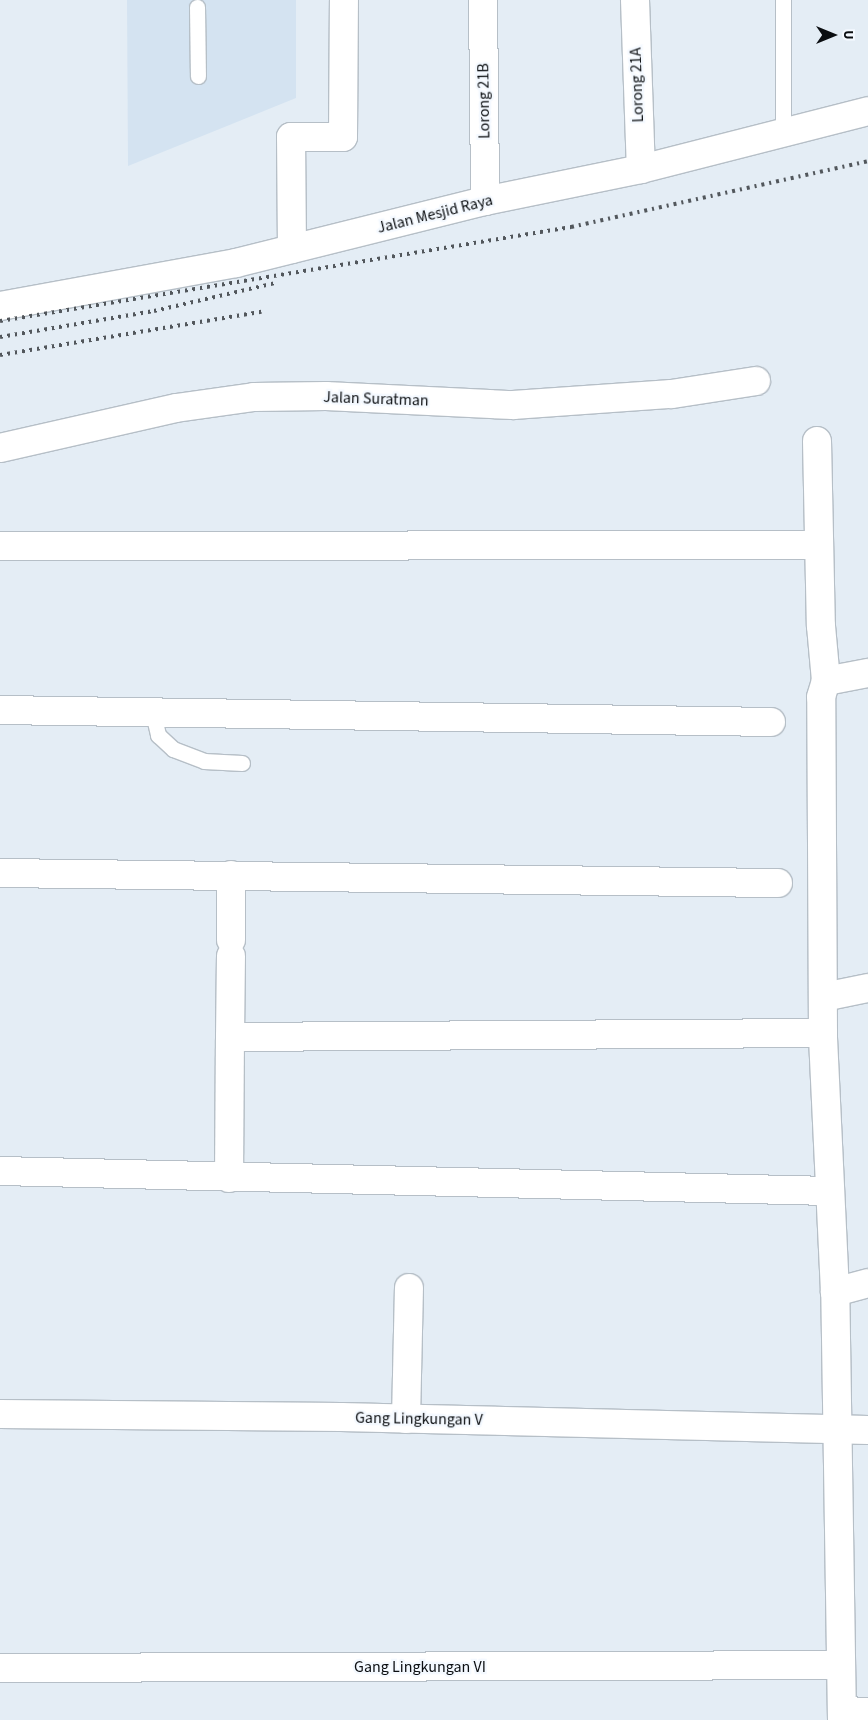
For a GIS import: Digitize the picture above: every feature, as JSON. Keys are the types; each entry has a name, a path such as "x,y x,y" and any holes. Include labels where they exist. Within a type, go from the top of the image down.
{"street":[{"path":"292,249 291,137 343,137 344,0"},
{"name":"Lorong 21B","path":"483,0 485,201"},
{"name":"Lorong 21A","path":"634,0 641,169"},
{"name":"Jalan Mesjid Raya","path":"0,306 236,263 485,201 641,169 868,111"},
{"name":"Jalan Suratman","path":"0,448 176,408 254,397 326,396 513,405 672,394 756,381"},
{"path":"817,441 818,545 824,689 823,1033 829,1191 836,1292 841,1665 850,1714"},
{"path":"0,546 818,545"},
{"path":"824,689 868,673"},
{"path":"0,710 771,722"},
{"path":"0,873 778,883"},
{"path":"229,1178 231,875"},
{"path":"824,997 868,988"},
{"path":"230,1037 823,1033"},
{"path":"0,1171 829,1191"},
{"path":"836,1292 868,1283"},
{"path":"406,1418 409,1288"},
{"name":"Gang Lingkungan V","path":"0,1414 406,1418 868,1430"},
{"name":"Gang Lingkungan VI","path":"0,1668 841,1665"}],"lane":[{"path":"783,0 783,134"},
{"path":"197,8 198,76"},
{"path":"153,713 158,735 173,749 204,761 242,763"}],"shaded area":[{"path":"127,0 296,0 296,98 128,166"}],"railway":[{"path":"0,321 571,227 868,161"},
{"path":"0,337 154,311 275,283"},
{"path":"0,355 261,312"}]}
